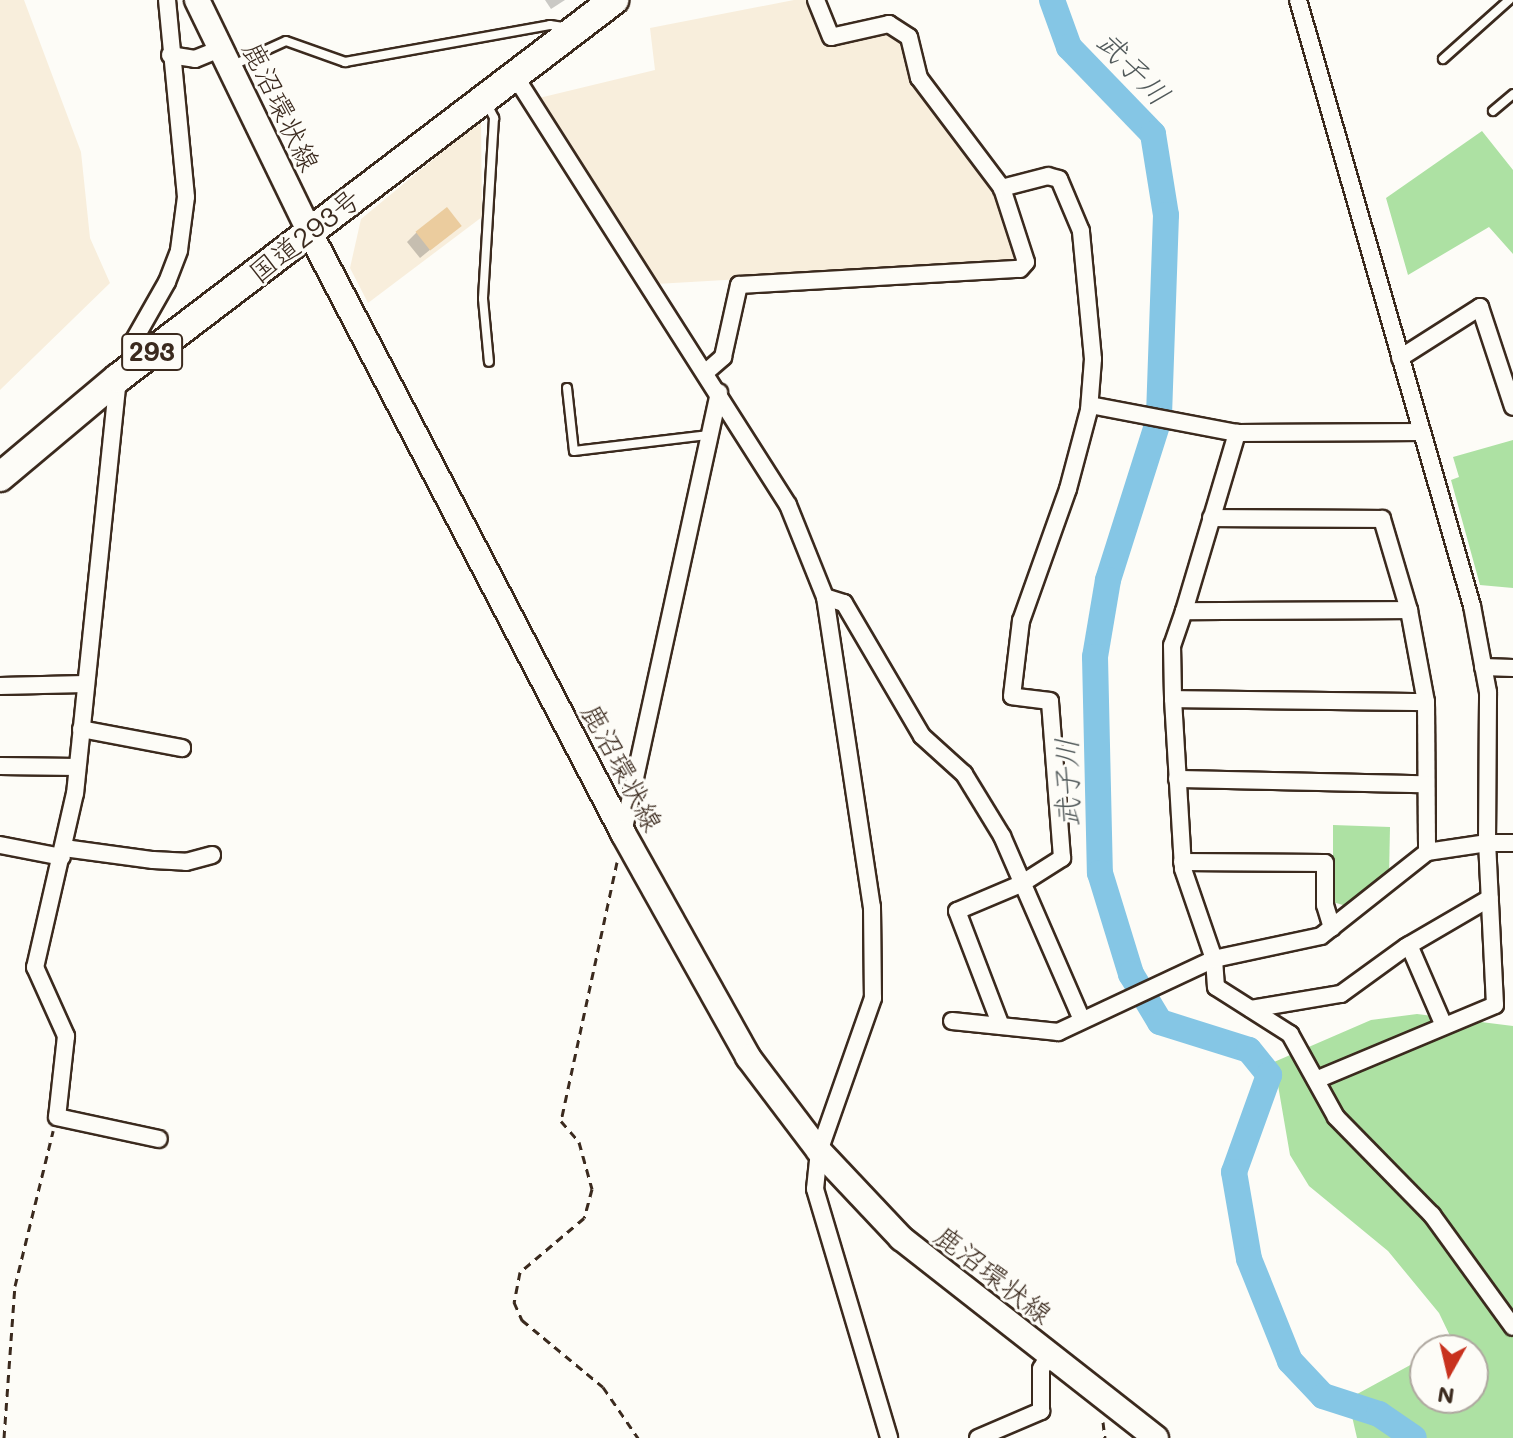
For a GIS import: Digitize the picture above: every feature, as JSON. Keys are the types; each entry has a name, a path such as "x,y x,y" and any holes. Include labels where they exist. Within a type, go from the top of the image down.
{"highway":[{"name":"国道293号","path":"0,476 128,370 310,233 513,73 614,0"}],"main road":[{"name":"鹿沼環状線","path":"197,0 310,233 623,833 748,1057 819,1151 901,1238 1156,1438"}],"street":[{"path":"159,1139 57,1117 66,1036 35,967 63,853 77,767 85,684 134,340 167,282 179,250 186,197 167,0"},
{"path":"706,372 723,357 739,285 1020,269 1026,262 1025,248 1002,188 919,78 909,37 900,27 889,24 831,37 816,0"},
{"path":"1298,0 1472,606 1483,667 1495,1005 1316,1080"},
{"path":"170,55 195,59 225,58"},
{"path":"513,73 719,392 788,505 825,597 872,907 873,998 819,1151 815,1189 889,1438"},
{"path":"1001,1026 957,911 1021,884 1062,858 1050,701 1012,696 1021,621 1068,489 1090,405 1090,282 1081,231 1059,179 1048,176 1002,188"},
{"path":"1400,358 1480,307 1513,407"},
{"path":"623,833 719,392"},
{"path":"1090,405 1237,433 1422,432"},
{"path":"1237,433 1172,645 1182,862 1214,959 1216,987 1290,1034 1336,1117 1432,1215 1513,1327"},
{"path":"1211,518 1382,519 1409,610 1426,702 1427,852"},
{"path":"825,597 844,603 922,736 964,774 1002,836 1081,1018"},
{"path":"1184,611 1409,610"},
{"path":"1483,667 1513,668"},
{"path":"0,686 85,684"},
{"path":"1173,699 1426,702"},
{"path":"81,729 182,748"},
{"path":"0,766 77,767"},
{"path":"1177,779 1426,784"},
{"path":"952,1021 1058,1032 1081,1018 1214,959 1321,936 1427,852 1487,843 1513,843"},
{"path":"0,845 175,861 212,855"},
{"path":"1182,862 1325,863 1325,905 1332,928"},
{"path":"1251,1009 1341,994 1409,945 1490,898"},
{"path":"1409,945 1444,1026"},
{"path":"978,1438 1041,1411 1041,1369 1049,1355"}],"lane":[{"path":"1443,59 1509,0"},
{"path":"225,58 286,41 345,62 550,25 574,28"},
{"path":"1493,111 1513,94"},
{"path":"483,96 494,118 483,299 489,362"},
{"path":"567,388 574,451 709,435"}],"path":[{"path":"623,833 561,1121 579,1142 592,1189 584,1218 520,1272 514,1302 522,1320 603,1387 638,1438"},
{"path":"4,1438 15,1286 57,1117"},
{"path":"1103,1421 1105,1438"}],"shaded area":[{"path":"0,0 24,0 81,152 90,238 110,283 0,390"},
{"path":"794,0 808,0 823,46 888,31 900,40 915,86 995,193 1016,263 656,284 539,98 655,70 650,28"},
{"path":"481,120 482,217 368,303 350,268 361,219"}],"green space":[{"path":"1482,131 1513,170 1513,254 1489,227 1408,275 1386,198"},
{"path":"1513,440 1513,588 1480,585 1451,480 1459,477 1453,457"},
{"path":"1333,825 1390,827 1389,876 1346,906 1333,902"},
{"path":"1417,1014 1513,1026 1513,1438 1357,1438 1348,1399 1409,1366 1409,1414 1489,1414 1489,1334 1449,1334 1439,1313 1388,1251 1309,1186 1290,1155 1274,1062 1371,1020"}],"building":[{"path":"447,207 462,226 430,251 415,232"}],"waterway":[{"name":"武子川","path":"1052,0 1069,47 1153,134 1166,215 1159,419 1108,580 1095,657 1100,873 1131,974 1160,1022 1249,1050 1269,1075 1234,1172 1249,1259 1290,1361 1323,1396 1379,1414 1414,1438"}]}
